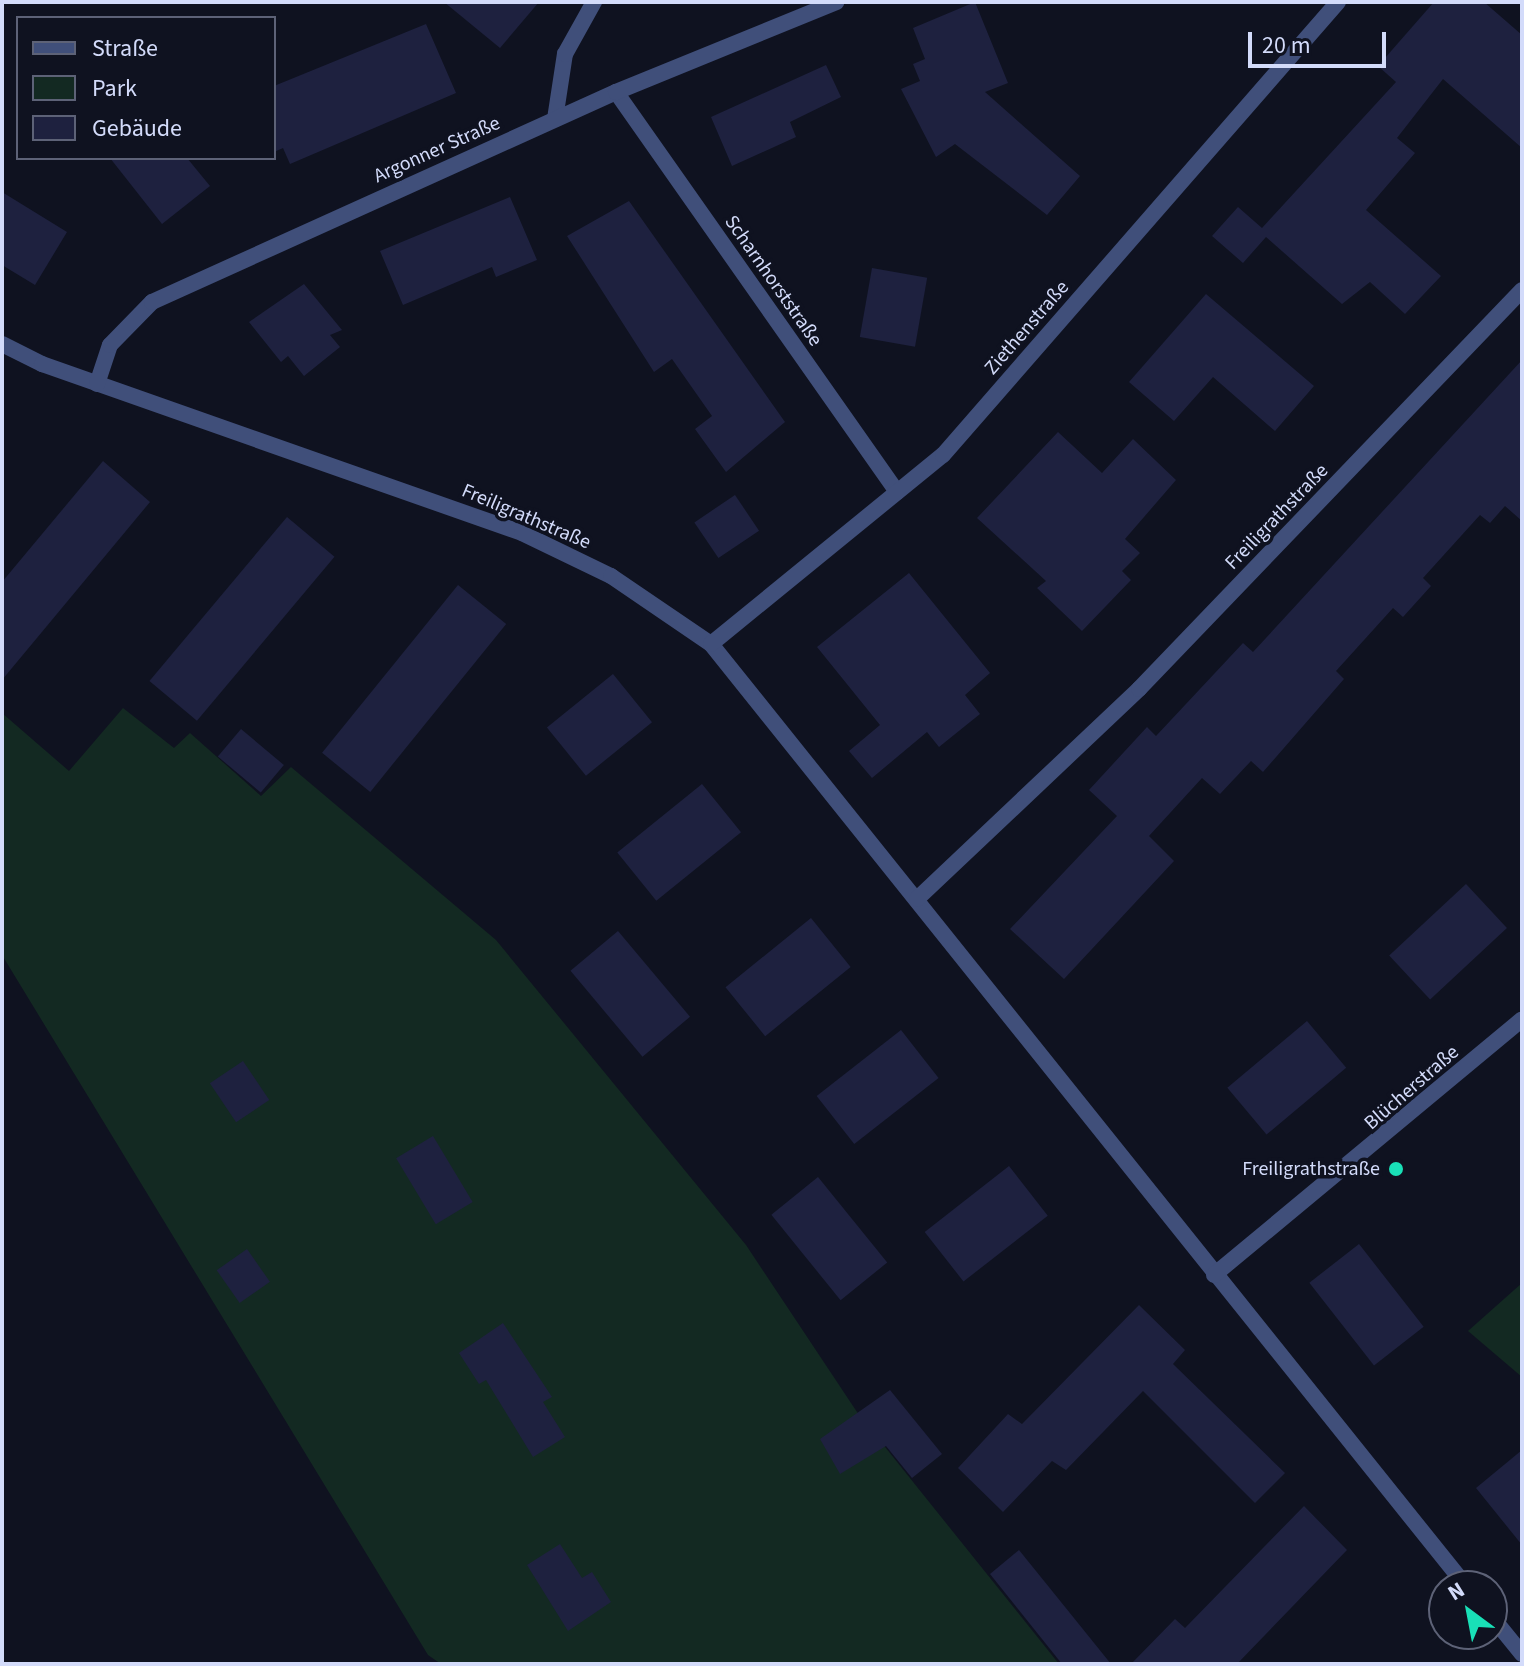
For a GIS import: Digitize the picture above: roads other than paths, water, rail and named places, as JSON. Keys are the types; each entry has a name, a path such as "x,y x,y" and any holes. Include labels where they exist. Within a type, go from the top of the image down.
{"street":[{"path":"555,119 565,54 594,2"},
{"name":"Argonner Straße","path":"97,384 110,345 152,302 616,92 836,2"},
{"name":"Ziethenstraße","path":"711,644 943,455 1338,2"},
{"name":"Scharnhorststraße","path":"616,92 897,492"},
{"name":"Freiligrathstraße","path":"917,899 1139,689 1522,290"},
{"name":"Freiligrathstraße","path":"2,344 97,384 522,533 611,576 711,644 1453,1570"},
{"name":"Blücherstraße","path":"1214,1275 1522,1019"},
{"path":"1508,1637 1522,1654"}],"place":[{"name":"Freiligrathstraße","path":"1396,1169"}]}
